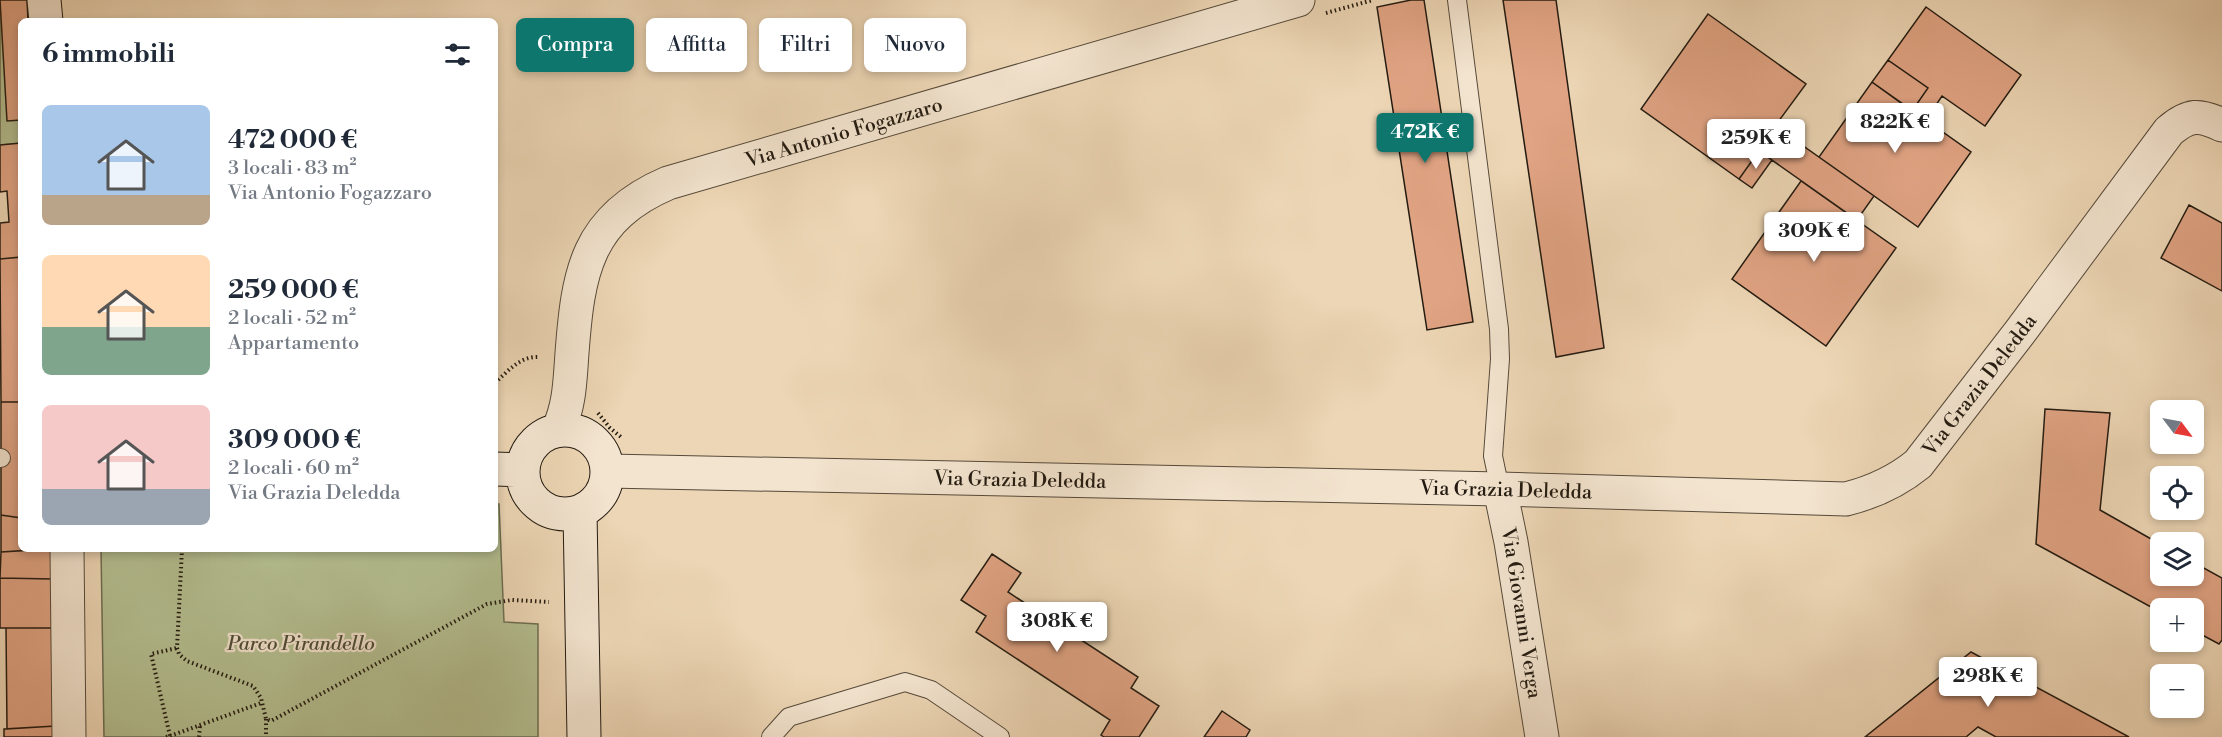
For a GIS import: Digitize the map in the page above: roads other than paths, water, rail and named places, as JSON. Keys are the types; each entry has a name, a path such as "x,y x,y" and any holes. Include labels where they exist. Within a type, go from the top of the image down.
{"street":[{"path":"44,0 45,18"},
{"name":"Via Antonio Fogazzaro","path":"558,430 570,388 576,299 591,250 618,214 648,192 668,183 1306,8"},
{"name":"Via Grazia Deledda","path":"608,471 1500,489 1846,499 1890,484 1918,464 1947,429 2169,130 2181,120 2193,116 2208,118 2222,126"},
{"path":"558,430 572,430 586,435 597,444 605,457 608,471 606,484 600,496 591,506 580,512 559,514 540,506 530,496 524,483 509,469 524,460 533,444 549,432 558,430"},
{"name":"Via Giovanni Verga","path":"1500,489 1511,542 1542,737"},
{"path":"580,512 584,737"},
{"path":"67,552 69,737"}],"lane":[{"path":"1457,0 1499,329 1500,359 1493,456 1500,489"},
{"path":"771,737 789,717 905,682 931,690 1000,737"}],"park label":[{"name":"Parco Pirandello","path":"301,643"}]}
